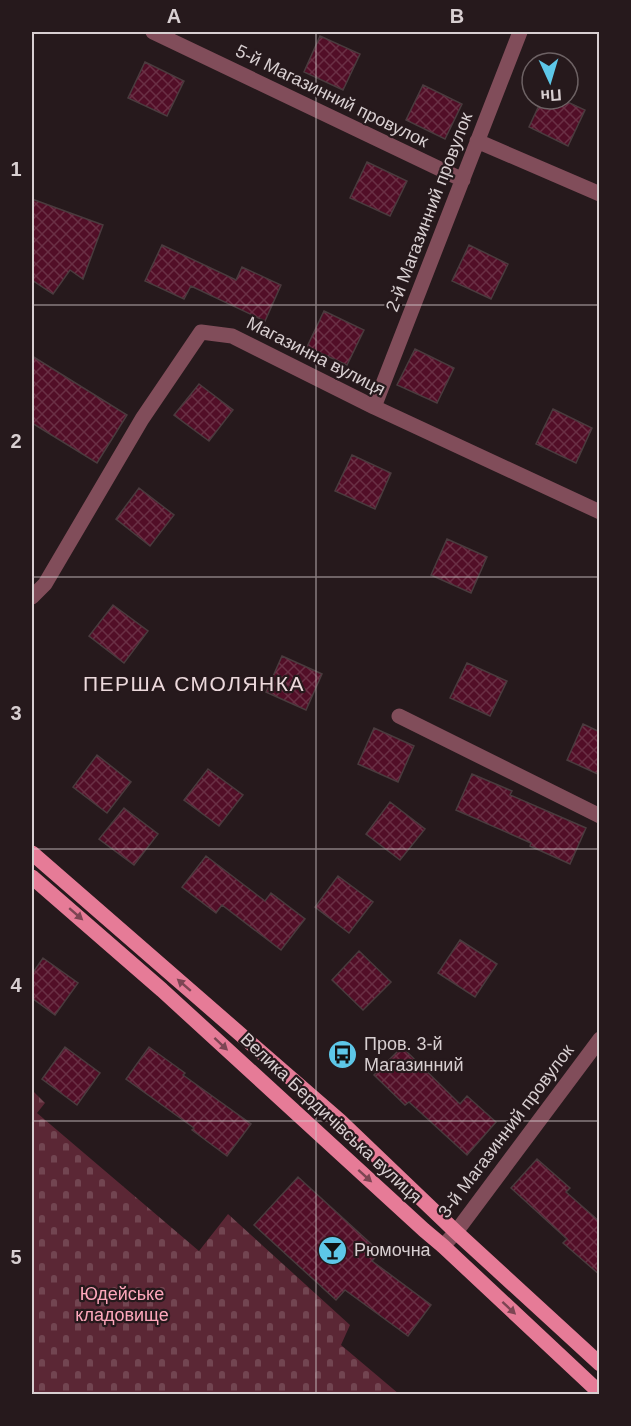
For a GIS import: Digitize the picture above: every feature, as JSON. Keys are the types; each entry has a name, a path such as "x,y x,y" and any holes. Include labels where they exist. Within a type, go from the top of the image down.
{"main road":[{"name":"Велика Бердичівська вулиця","path":"32,853 313,1097 600,1364"},
{"name":"Велика Бердичівська вулиця","path":"32,876 162,990 443,1246 600,1393"}],"street":[{"name":"5-й Магазинний провулок","path":"153,32 463,180"},
{"name":"2-й Магазинний провулок","path":"374,407 520,32"},
{"path":"477,141 600,194"},
{"name":"Магазинна вулиця","path":"32,597 45,584 142,419 201,332 232,336 374,407 600,512"},
{"path":"399,716 600,816"},
{"name":"3-й Магазинний провулок","path":"443,1246 456,1232 600,1039"}],"green space":[{"name":"Юдейське кладовище","path":"32,1090 45,1103 37,1113 199,1251 228,1214 350,1325 341,1345 399,1394 32,1394"}],"building":[{"path":"320,36 360,54 343,90 304,72"},
{"path":"145,62 184,81 167,116 128,98"},
{"path":"423,85 462,104 445,139 406,120"},
{"path":"580,108 585,110 568,146 529,127 536,111 580,111"},
{"path":"367,162 407,181 390,216 350,198"},
{"path":"32,199 103,225 83,279 70,270 53,294 32,280"},
{"path":"162,245 236,280 242,267 281,285 265,321 191,286 184,299 145,281"},
{"path":"469,245 508,264 491,299 452,281"},
{"path":"324,311 364,330 347,365 307,347"},
{"path":"415,349 454,368 437,403 397,385"},
{"path":"32,356 127,415 97,463 32,423"},
{"path":"199,384 233,410 209,441 174,415"},
{"path":"553,409 592,428 576,463 536,444"},
{"path":"352,455 391,473 375,509 335,491"},
{"path":"139,488 174,515 150,546 116,519"},
{"path":"447,539 487,557 471,593 431,575"},
{"path":"113,605 148,631 124,663 89,636"},
{"path":"282,656 322,674 306,710 266,692"},
{"path":"467,663 507,681 490,716 450,698"},
{"path":"583,724 600,732 600,775 567,760"},
{"path":"374,728 414,746 398,782 358,764"},
{"path":"97,755 131,782 107,813 73,787"},
{"path":"208,769 243,795 219,826 184,800"},
{"path":"472,774 512,791 510,795 586,828 570,864 530,846 531,843 456,810"},
{"path":"390,802 425,829 400,860 366,834"},
{"path":"124,808 158,834 134,865 99,839"},
{"path":"206,856 265,901 271,893 305,919 281,950 222,905 216,913 182,887"},
{"path":"338,876 373,902 349,933 315,907"},
{"path":"460,940 497,964 475,997 438,973"},
{"path":"359,951 391,982 363,1010 332,980"},
{"path":"43,958 78,983 55,1015 32,998 32,974"},
{"path":"65,1047 100,1073 77,1105 42,1079"},
{"path":"149,1047 185,1073 183,1075 251,1124 227,1156 192,1130 194,1128 126,1079"},
{"path":"402,1047 460,1104 467,1096 496,1122 467,1155 409,1102 405,1105 374,1075"},
{"path":"537,1159 570,1188 566,1192 600,1222 600,1275 563,1243 567,1239 511,1188"},
{"path":"298,1177 380,1252 372,1261 431,1305 408,1336 345,1290 336,1300 254,1225"}],"place":[{"name":"Пров. 3-й Магазинний","path":"343,1054"},
{"name":"Рюмочна","path":"333,1250"}],"district":[{"name":"ПЕРША СМОЛЯНКА","path":"194,683"}]}
